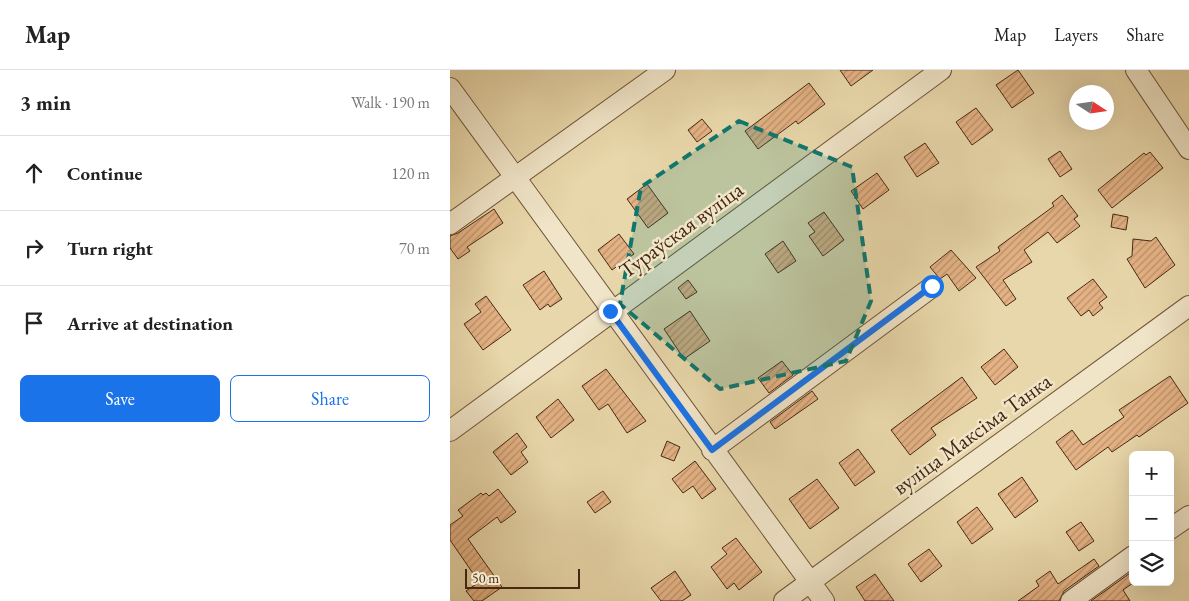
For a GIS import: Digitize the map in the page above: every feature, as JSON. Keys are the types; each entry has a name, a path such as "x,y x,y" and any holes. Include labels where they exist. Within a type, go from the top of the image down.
{"street":[{"path":"450,224 665,70"},
{"name":"Тураўская вуліца","path":"450,431 610,311 941,70"},
{"path":"1136,70 1189,149"},
{"path":"450,88 610,311 824,601"},
{"path":"712,450 932,286"},
{"name":"вуліца Максіма Танка","path":"784,601 1189,306"},
{"path":"1174,526 1189,516"},
{"path":"1070,601 1129,559"}],"highlighted area":[{"path":"739,121 852,167 871,301 846,361 720,389 620,304 641,187"}],"building":[{"path":"840,70 873,70 851,86"},
{"path":"1018,70 1034,93 1012,108 996,85"},
{"path":"809,83 825,104 798,124 796,121 758,149 745,131"},
{"path":"976,108 993,130 972,145 956,122"},
{"path":"702,119 712,131 697,142 688,130"},
{"path":"925,143 939,163 917,177 904,157"},
{"path":"1060,151 1072,169 1060,177 1048,159"},
{"path":"1150,152 1163,168 1112,208 1098,190 1144,153 1146,155"},
{"path":"877,173 889,190 863,209 851,191"},
{"path":"647,184 668,213 648,228 627,199"},
{"path":"1062,195 1078,216 1074,219 1080,226 1057,243 1048,232 1024,250 1032,262 1003,280 1016,299 1006,306 976,267 1000,251 998,247 1054,206 1052,203"},
{"path":"494,209 503,223 467,247 470,251 458,259 450,248 450,236 458,233"},
{"path":"824,212 844,240 823,256 809,236 815,232 808,223"},
{"path":"1113,214 1128,217 1126,230 1111,227"},
{"path":"619,234 634,254 612,270 598,250"},
{"path":"1156,237 1175,265 1145,288 1127,259 1132,256 1133,239 1151,241"},
{"path":"783,241 796,261 778,273 765,254"},
{"path":"951,250 976,278 959,291 947,274 940,279 930,267"},
{"path":"544,271 562,299 550,307 548,304 540,310 523,285"},
{"path":"1093,279 1107,297 1099,303 1103,308 1093,316 1089,310 1081,316 1067,298"},
{"path":"688,280 697,292 686,299 678,288"},
{"path":"486,296 511,330 483,350 464,324 481,312 475,304"},
{"path":"690,311 710,341 684,359 664,329"},
{"path":"1004,349 1018,367 995,385 981,367"},
{"path":"782,361 793,375 769,393 758,378"},
{"path":"606,369 646,421 627,433 608,404 599,410 582,386"},
{"path":"1170,376 1188,403 1139,437 1137,435 1112,452 1108,447 1076,470 1056,442 1072,430 1083,445 1124,417 1119,410"},
{"path":"962,377 977,398 931,428 936,435 910,455 891,430"},
{"path":"812,391 818,399 775,429 770,422"},
{"path":"558,399 574,420 551,438 536,417"},
{"path":"517,433 527,447 521,452 528,462 511,475 493,452"},
{"path":"667,441 680,447 674,461 661,456"},
{"path":"858,449 875,472 855,486 839,463"},
{"path":"695,461 716,489 702,499 693,486 683,493 672,479"},
{"path":"1022,477 1038,501 1015,518 998,494"},
{"path":"817,479 839,508 810,529 789,499"},
{"path":"498,489 516,512 501,523 497,517 468,539 502,587 482,601 474,601 466,591 479,582 450,540 450,525 463,516 458,510 481,493 483,495 486,493 489,496"},
{"path":"603,491 611,502 595,513 587,502"},
{"path":"977,507 993,529 972,544 957,522"},
{"path":"1081,522 1094,541 1079,551 1066,532"},
{"path":"736,538 762,572 739,590 734,583 727,589 711,567 727,554 722,548"},
{"path":"929,549 942,566 921,582 908,564"},
{"path":"1094,559 1099,566 1064,591 1059,601 1018,601 1039,586 1036,581 1050,571 1058,584"},
{"path":"675,571 691,595 682,601 661,601 651,588"},
{"path":"875,574 894,601 865,601 856,587"},
{"path":"1129,574 1129,586 1123,590 1130,601 1091,601"}],"route":[{"path":"610,311 712,450 932,286"}]}
